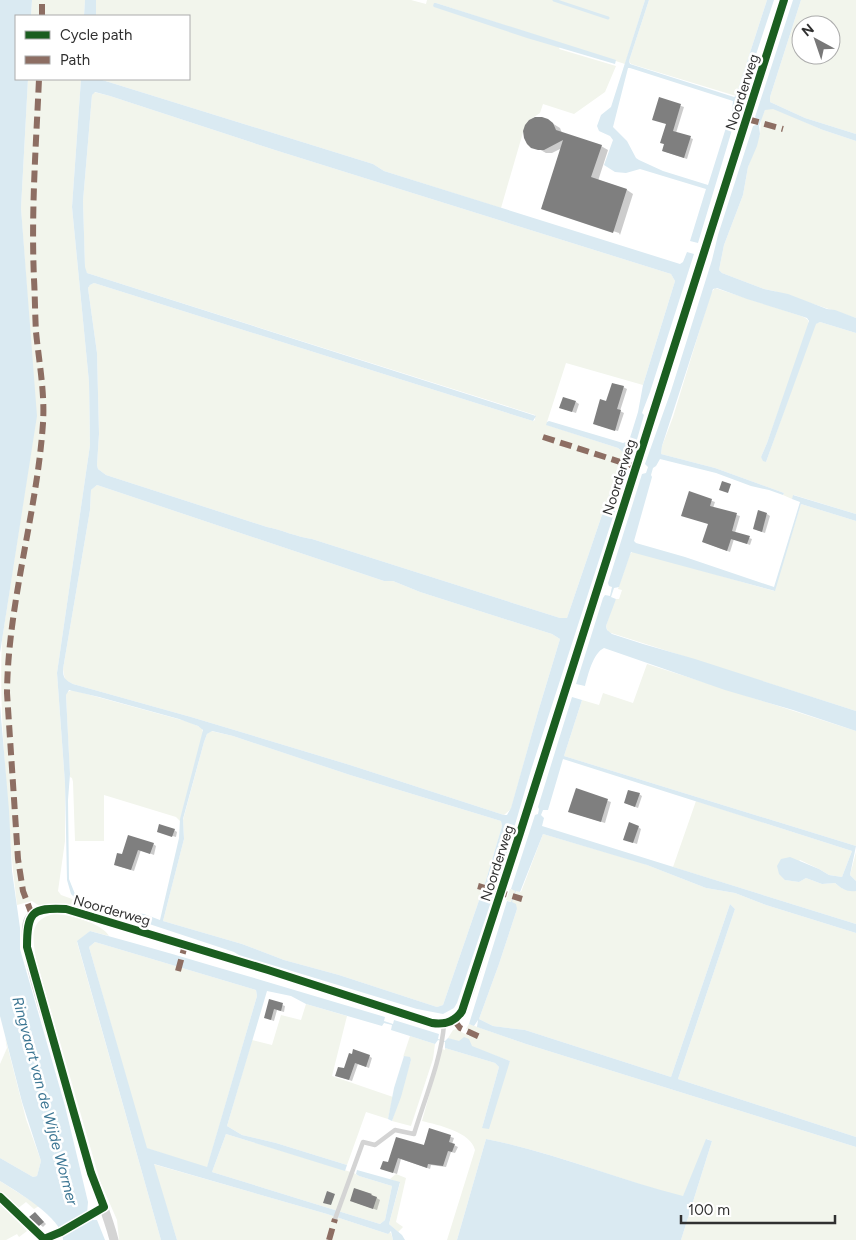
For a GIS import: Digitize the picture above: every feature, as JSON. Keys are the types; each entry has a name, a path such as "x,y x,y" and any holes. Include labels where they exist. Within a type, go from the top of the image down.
{"street":[{"name":"Noorderweg","path":"104,1207 71,1103 27,947 27,924 32,915 42,910 66,909 268,970 432,1023 444,1024 458,1016 470,990 784,0"},
{"path":"0,1197 44,1239 61,1232 104,1207 114,1240"}],"lane":[{"path":"335,1219 363,1142 375,1145 395,1130 414,1134 444,1034 444,1024"}],"shaded area":[{"path":"32,0 85,0 84,15 31,15"},
{"path":"96,0 411,0 426,4 427,0 645,0 625,64 436,3 433,6 560,47 559,49 616,66 605,92 574,114 543,104 540,113 528,121 501,208 384,171 373,164 102,80 190,80 190,15 96,15"},
{"path":"649,0 767,0 736,96 631,64 629,61"},
{"path":"801,0 856,0 856,134 805,118 770,102 791,31 791,65 841,65 841,15 796,15"},
{"path":"28,80 81,80 72,207 89,382 90,445 57,673 65,783 65,841 58,891 61,895 120,916 117,919 61,905 38,905 32,901 17,905 3,735 1,656 36,418 21,208"},
{"path":"94,92 671,274 675,281 643,385 566,363 547,422 547,425 618,448 623,452 624,460 606,503 567,618 560,618 312,539 267,527 106,475 98,469 97,353 88,288 94,283 533,421 535,420 535,415 87,273 85,270 83,201 92,95"},
{"path":"768,108 773,108 823,130 856,141 856,318 764,289 722,273 719,270 724,245 743,195 748,167 760,134 761,119"},
{"path":"715,288 801,316 808,321 809,325 761,457 766,462 815,324 820,322 856,333 856,514 794,495 792,499 783,495 784,493 715,468 661,454 711,293"},
{"path":"97,485 384,581 393,581 420,592 552,634 560,639 511,809 504,815 350,765 73,684 65,680 63,669 90,510 91,490"},
{"path":"801,504 856,521 856,711 608,632 606,626 614,602 616,599 619,599 622,590 618,589 630,554 633,551 774,591"},
{"path":"647,664 856,731 856,846 564,756 582,700 599,705 603,693 633,703"},
{"path":"72,690 189,722 202,728 203,733 180,821 176,817 104,795 104,841 75,841 73,782 70,777 66,695 67,692"},
{"path":"211,731 233,736 350,775 501,821 502,826 486,880 443,1005 437,1007 339,975 284,960 242,944 163,921 184,839 183,820 204,742 207,734"},
{"path":"696,801 852,851 842,877 829,875 800,860 785,880 799,882 806,878 822,884 835,883 850,891 856,891 856,924 673,867"},
{"path":"543,834 642,863 706,888 735,893 766,905 856,933 856,1137 678,1079 735,909 730,904 671,1077 525,1030 493,1026 479,1019 517,909 511,902 506,900 510,889 521,892"},
{"path":"856,852 856,881 850,875"},
{"path":"54,914 92,923 105,931 109,936 90,931 77,942 161,1240 119,1240 117,1220 100,1181 36,959 34,931 36,925 46,917"},
{"path":"95,942 256,990 257,996 207,1168 146,1148 89,947"},
{"path":"306,1004 347,1016 332,1076 393,1097 388,1119 366,1112 347,1165 276,1143 242,1135 227,1126 252,1040 272,1045 281,1015 301,1020"},
{"path":"469,1024 526,1044 856,1147 856,1240 681,1240 712,1141 707,1139 683,1197 560,1158 486,1139 457,1240 447,1240 475,1150 467,1138 461,1134 445,1127 422,1121 442,1049 445,1050 445,1048 495,1063 499,1067 482,1128 510,1061 448,1038 453,1030 456,1029 469,1036 471,1031 466,1029"},
{"path":"410,1036 435,1044 433,1059 411,1126 392,1121 411,1060 403,1057"},
{"path":"5,1037 26,1119 41,1161 37,1176 33,1177 0,1158 0,1064 7,1048"},
{"path":"226,1134 392,1186 385,1220 380,1224 212,1172"},
{"path":"153,1164 327,1214 388,1234 389,1232 393,1240 177,1240"},
{"path":"396,1174 406,1178 396,1222 403,1227 398,1232 389,1224 400,1183 390,1179"},
{"path":"0,1181 39,1206 34,1209 26,1202 17,1209 0,1192"},
{"path":"0,1203 27,1231 19,1237 17,1234 6,1240 0,1240"}],"water":[{"path":"0,0 32,0 31,15 15,15 15,80 28,80 21,208 37,416 0,653"},
{"path":"85,0 96,0 96,15 84,15"},
{"path":"645,0 649,0 629,61 630,64 734,97 736,96 767,0 774,0 737,112 732,111 733,101 628,68 613,127 627,141 639,160 663,171 708,185 729,118 735,120 698,243 690,241 706,189 640,169 626,173 615,172 604,165 613,140 610,136 599,131 597,126 601,115 611,107"},
{"path":"793,0 801,0 796,15 791,15 791,31 770,102 805,118 856,134 856,141 823,130 773,109 765,110 759,126 760,134 757,146 748,167 743,195 724,245 719,270 722,273 764,289 788,294 856,318 856,333 820,322 816,324 766,462 761,457 809,321 807,318 717,288 713,289 661,454 715,468 784,493 783,495 716,473 660,459 653,468 634,541 774,587 800,502 792,499 793,495 856,514 856,521 801,504 775,591 631,552 619,587 614,588 611,597 616,599 606,626 607,630 612,634 856,711 856,731 725,690 604,648 594,659 585,686 576,684 603,598 605,595 610,596 612,587 608,583 642,474 646,473 648,467 645,464 671,391 753,126 756,125 757,120 755,117"},
{"path":"434,3 616,60 615,64 527,38 434,7"},
{"path":"81,80 102,80 373,164 384,171 680,264 683,262 687,252 694,254 642,413 644,415 632,457 531,770 503,866 454,1008 443,1014 417,1009 239,955 131,918 127,914 74,897 71,894 67,880 65,783 57,673 90,445 89,382 72,207","holes":["95,92 671,274 675,281 643,385 638,412 629,441 623,443 549,421 546,425 618,448 623,452 624,460 606,503 567,618 560,618 312,539 267,527 106,475 98,469 97,353 88,288 94,283 533,421 536,416 87,273 85,267 83,201 92,95","97,485 384,581 393,581 420,592 552,634 560,639 511,808 507,815 350,765 68,681 64,677 63,669 90,510 91,490","69,690 179,719 198,726 203,730 180,819 179,838 160,920 144,914 129,912 127,914 75,894 69,879 68,800 70,774 66,695","212,731 501,821 502,826 486,880 443,1005 437,1007 339,975 284,960 242,944 163,921 184,839 183,819 204,742 207,734"]},
{"path":"572,697 582,700 564,756 856,846 850,875 856,881 856,891 845,890 835,883 822,884 806,878 799,882 785,880 779,874 777,866 781,859 790,857 829,875 842,877 852,851 563,759 548,810 543,810 541,815 544,818 542,826 856,924 856,933 766,905 735,893 706,888 647,865 543,834 520,892 516,891 512,902 516,904 517,909 479,1019 493,1026 525,1030 671,1077 730,904 735,909 678,1079 856,1137 856,1147 526,1044 477,1027 478,1020 474,1026 469,1024 507,901 511,902 515,891 511,889 535,815 538,814 538,807"},
{"name":"Ringvaart van de Wijde Wormer","path":"0,705 12,871 20,928 20,949 65,1106 88,1202 87,1214 91,1220 97,1220 105,1240 63,1240 56,1223 48,1215 38,1206 0,1181 0,1158 33,1177 37,1176 41,1161 22,1102 0,1016"},
{"path":"90,931 385,1017 384,1021 393,1024 394,1020 439,1034 438,1039 445,1041 448,1038 459,1041 464,1037 469,1039 472,1046 510,1061 489,1129 482,1128 499,1067 495,1063 445,1048 445,1042 438,1040 435,1044 391,1030 392,1025 384,1023 382,1026 306,1004 291,996 267,991 227,1126 242,1135 276,1143 347,1165 345,1171 226,1134 212,1172 380,1224 385,1220 392,1186 359,1176 356,1174 357,1170 400,1182 389,1224 405,1240 393,1240 391,1231 388,1234 327,1214 154,1164 177,1240 161,1240 77,941","holes":["95,942 256,990 257,996 207,1167 147,1148 89,947"]},
{"path":"404,1056 410,1057 411,1060 392,1121 388,1119 394,1088"},
{"path":"486,1139 536,1151 683,1196 706,1139 712,1141 681,1240 457,1240"}],"building":[{"path":"659,97 681,104 673,131 691,136 684,158 662,151 664,144 660,143 666,124 652,120"},
{"path":"535,117 548,119 553,123 556,130 602,145 591,177 627,189 613,233 541,209 563,140 544,150 531,148 524,138 523,131 529,120"},
{"path":"612,383 624,386 617,409 621,410 615,431 593,424 600,399 606,401"},
{"path":"563,397 576,401 572,412 559,408"},
{"path":"722,481 731,484 728,493 719,490"},
{"path":"689,491 712,499 710,506 737,513 732,531 750,536 747,544 731,539 727,551 702,542 708,524 681,516"},
{"path":"758,510 767,513 762,532 753,529"},
{"path":"576,788 608,799 601,822 568,812"},
{"path":"628,790 640,793 635,807 624,803"},
{"path":"629,822 639,826 633,843 623,840"},
{"path":"159,824 175,829 172,837 157,832"},
{"path":"128,835 154,843 150,854 138,850 131,870 114,865 117,853 122,854"},
{"path":"269,999 283,1003 281,1011 274,1009 271,1020 264,1018"},
{"path":"353,1049 370,1055 366,1067 355,1063 349,1080 335,1076 338,1067 344,1068 349,1053 352,1054"},
{"path":"429,1128 451,1135 449,1142 455,1144 452,1152 448,1151 443,1166 428,1164 427,1168 398,1158 393,1173 380,1169 383,1161 388,1162 396,1137 424,1145"},
{"path":"354,1188 377,1197 373,1209 350,1201"},
{"path":"327,1191 335,1194 331,1205 323,1203"},
{"path":"35,1212 44,1222 39,1226 29,1217"}],"waterway":[{"path":"554,0 608,18"}],"marked path":[{"path":"42,0 42,15"},
{"path":"32,915 23,891 18,859 7,693 12,625 35,490 43,423 42,389 36,332 33,254 34,179 39,80"},
{"path":"747,119 783,129"},
{"path":"543,437 636,467"},
{"path":"478,886 522,899"},
{"path":"178,971 185,945"},
{"path":"454,1020 460,1028 482,1038"},
{"path":"329,1240 335,1219"}],"cycle path":[{"path":"0,1197 44,1239 61,1232 104,1207 91,1173 27,947 28,926 33,914 38,911 66,909 268,970 432,1023 441,1024 449,1022 462,1011 784,0"}]}
